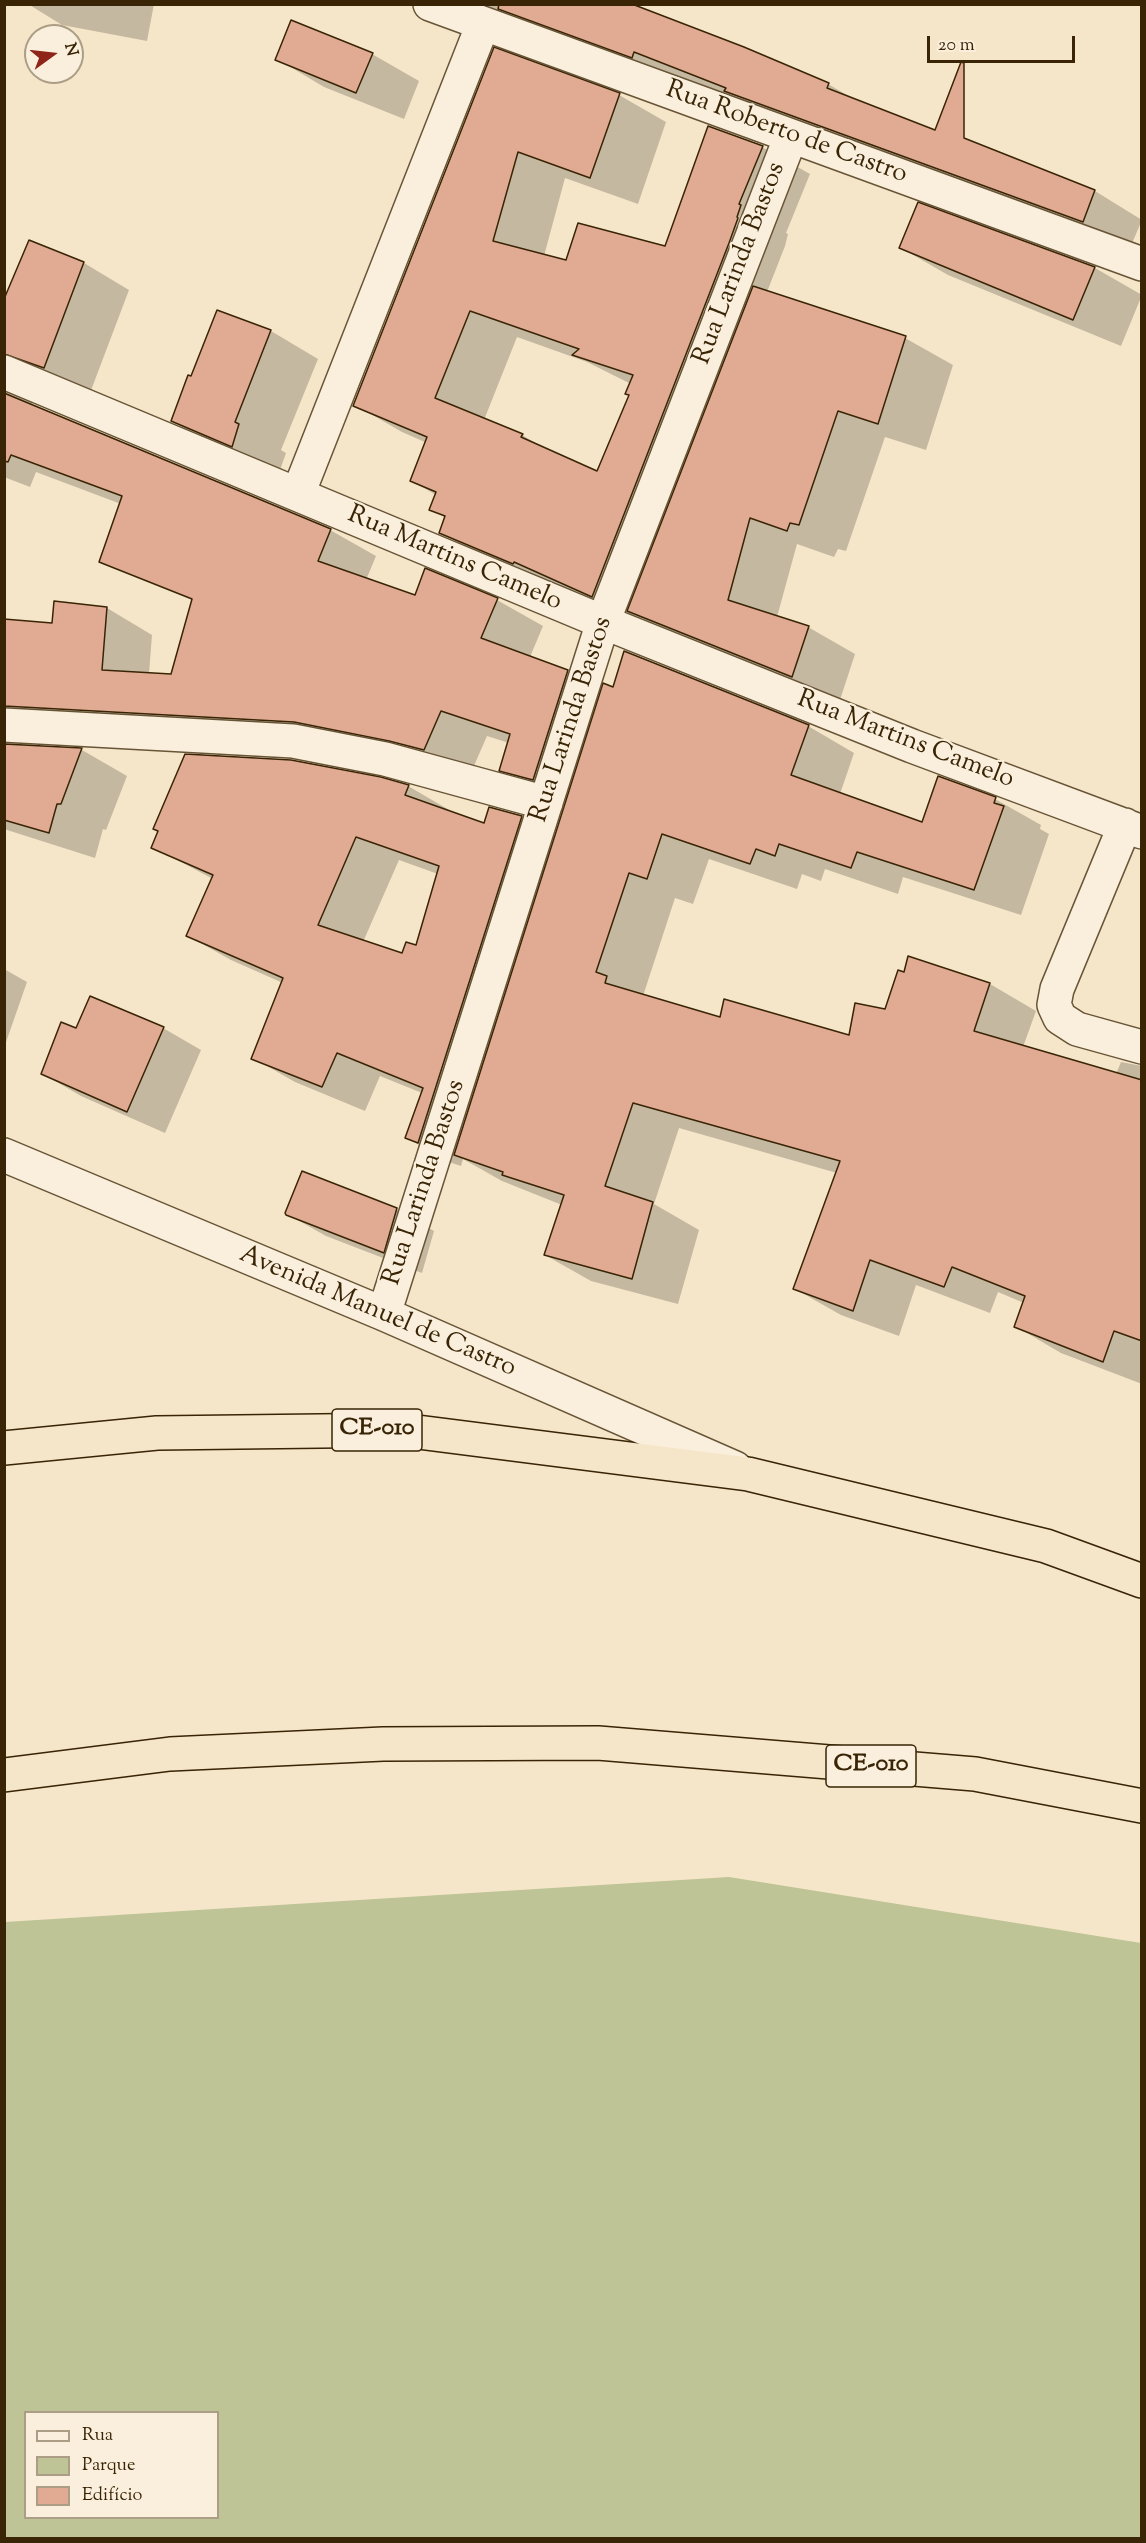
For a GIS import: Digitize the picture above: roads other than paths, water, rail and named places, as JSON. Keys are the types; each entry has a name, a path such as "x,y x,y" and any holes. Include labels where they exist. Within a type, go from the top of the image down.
{"highway":[{"name":"CE-010","path":"4,1448 157,1432 402,1430 748,1474 1046,1546 1142,1581"},
{"name":"CE-010","path":"4,1775 170,1754 383,1744 598,1743 975,1774 1142,1806"}],"street":[{"name":"Rua Roberto de Castro","path":"430,4 1142,264"},
{"path":"298,494 483,24"},
{"name":"Rua Larinda Bastos","path":"384,1314 603,622 791,136"},
{"name":"Rua Martins Camelo","path":"4,372 603,622 912,746 1133,828"},
{"path":"4,725 293,741 385,759 546,803"},
{"path":"1133,828 1057,989 1054,1005 1060,1018 1077,1029 1142,1047"},
{"name":"Avenida Manuel de Castro","path":"4,1155 384,1314 748,1474"}]}
